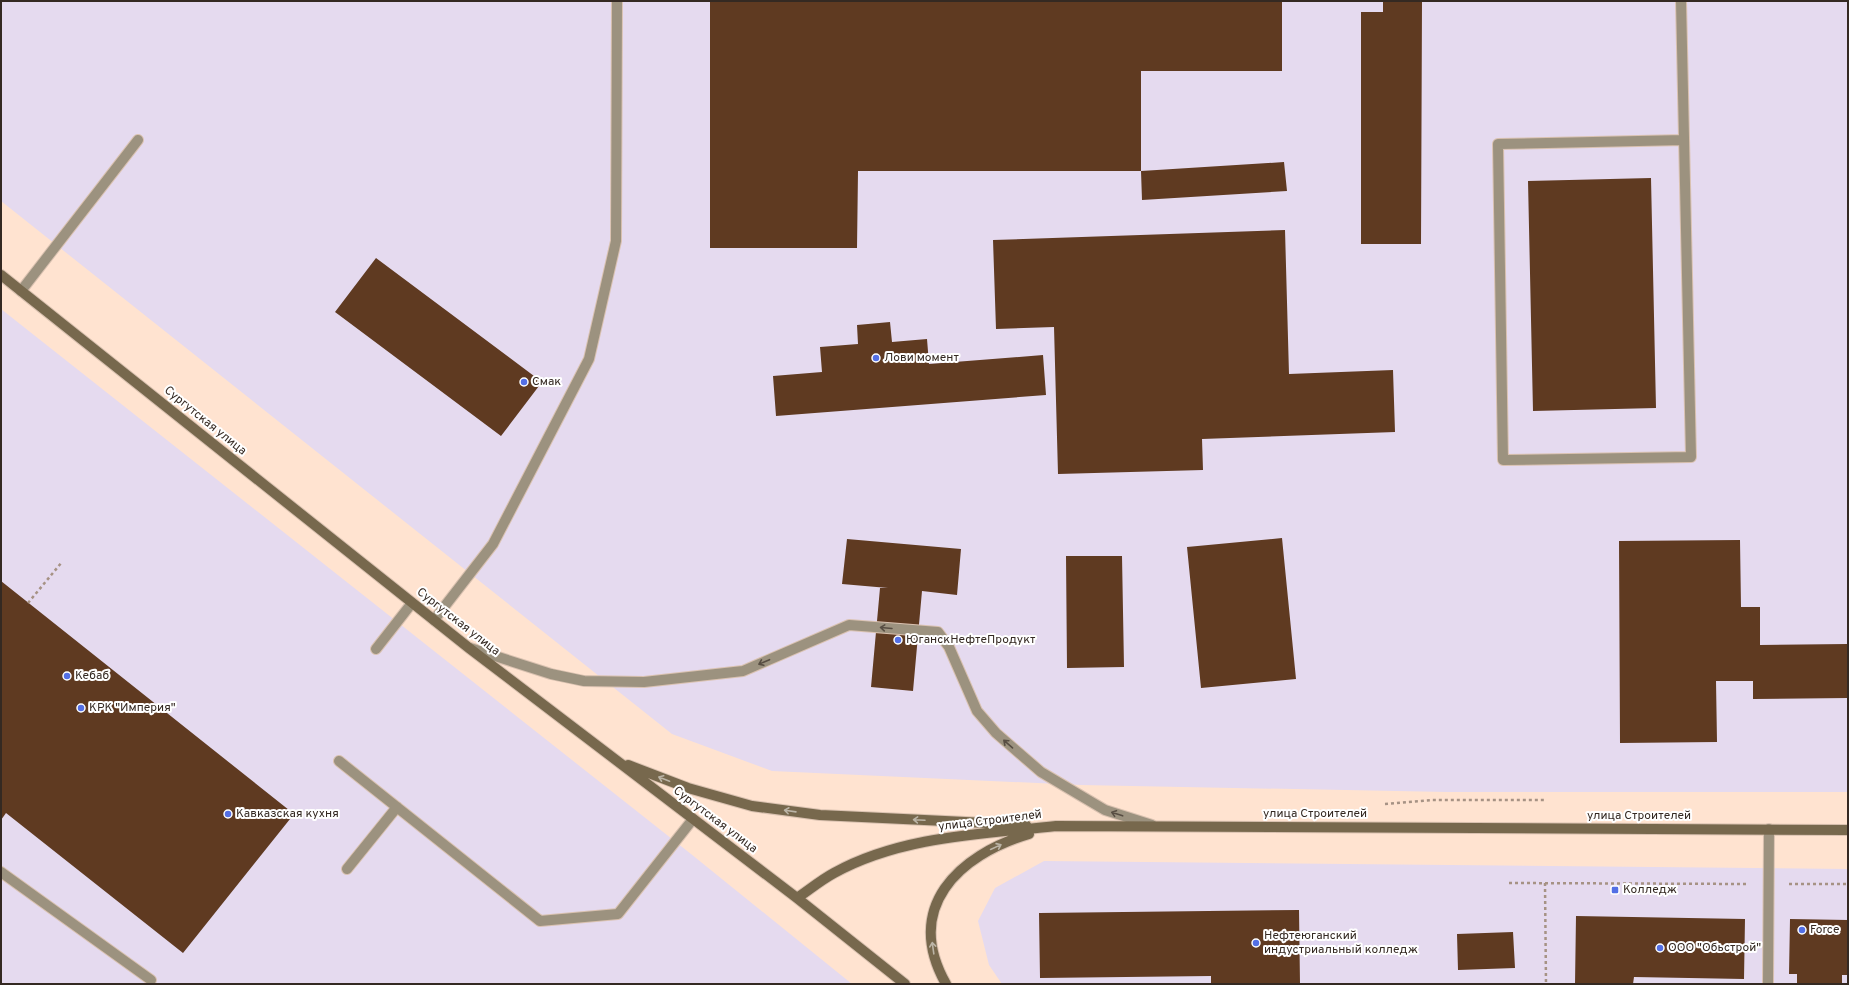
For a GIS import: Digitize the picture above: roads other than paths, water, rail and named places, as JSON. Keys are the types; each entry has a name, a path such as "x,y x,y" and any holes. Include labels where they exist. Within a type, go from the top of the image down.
{"main road":[{"name":"Сургутская улица","path":"1,275 469,648 797,898 905,984"},
{"path":"615,760 688,788 752,806 820,815 1056,826"},
{"path":"946,984 933,952 930,923 941,892 962,868 992,848 1017,838 1056,826"},
{"name":"улица Строителей","path":"797,898 834,873 870,856 909,845 950,838 1056,826 1848,830"}],"lane":[{"path":"434,620 493,544 589,359 616,241 617,1"},
{"path":"1681,1 1691,457 1502,460 1498,144 1684,140"},
{"path":"21,291 138,140"},
{"path":"376,649 412,603"},
{"path":"469,648 551,674 584,681 644,682 743,671 849,625 938,632 950,647 977,710 996,733 1041,772 1088,801 1105,810 1154,826"},
{"path":"339,761 540,921 618,914 693,819"},
{"path":"347,869 397,807"},
{"path":"1768,984 1769,829"},
{"path":"1,872 151,980"}],"place":[{"name":"Лови момент","path":"876,358"},
{"name":"Смак","path":"524,382"},
{"name":"ЮганскНефтеПродукт","path":"898,640"},
{"name":"Кебаб","path":"67,676"},
{"name":"КРК \"Империя\"","path":"81,708"},
{"name":"Кавказская кухня","path":"228,814"},
{"name":"Колледж","path":"1615,890"},
{"name":"Force","path":"1802,930"},
{"name":"Нефтеюганский индустриальный колледж","path":"1256,943"},
{"name":"ООО \"Обьстрой\"","path":"1660,948"}]}
